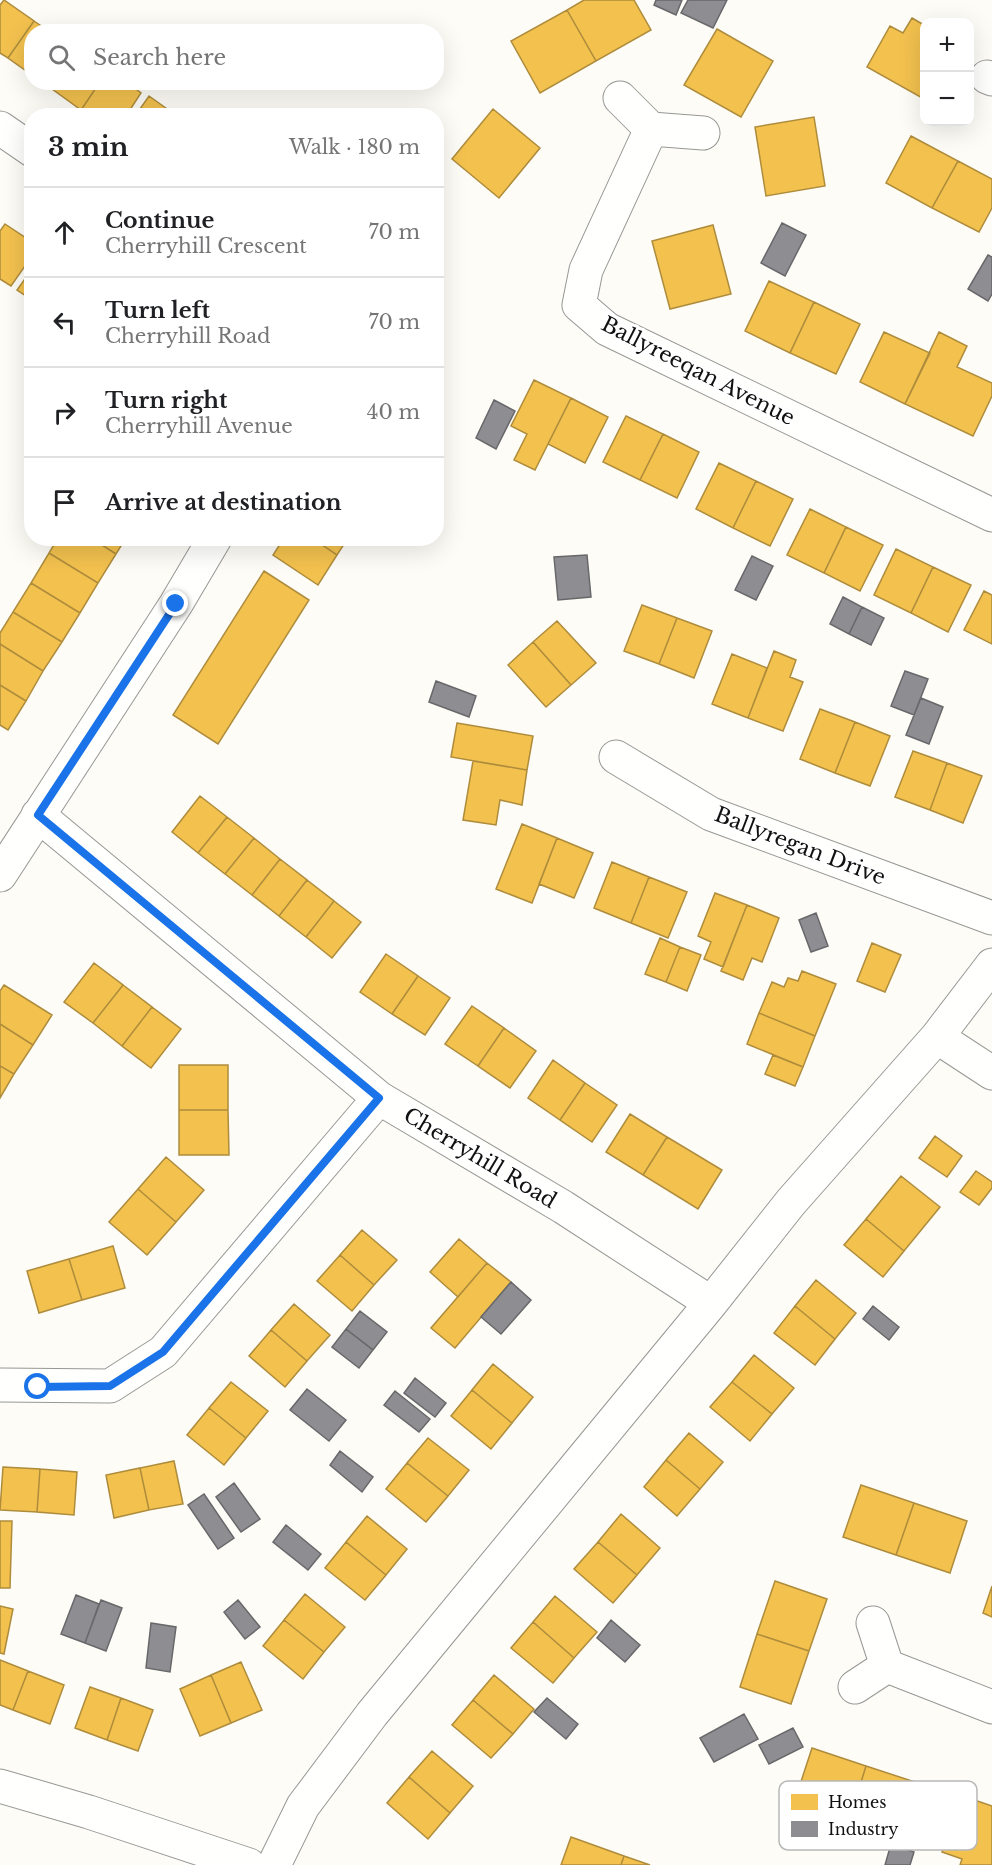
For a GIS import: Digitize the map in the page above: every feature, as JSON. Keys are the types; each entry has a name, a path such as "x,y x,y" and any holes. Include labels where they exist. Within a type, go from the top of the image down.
{"street":[{"path":"620,98 651,129 703,133"},
{"path":"0,128 24,144"},
{"name":"Ballyreeqan Avenue","path":"651,129 586,270 579,305 607,329 992,515"},
{"path":"0,875 176,604 210,546"},
{"name":"Ballyregan Drive","path":"616,758 711,814 992,918"},
{"name":"Cherryhill Road","path":"38,815 379,1098 563,1207 711,1303"},
{"path":"274,1865 303,1806 372,1714 711,1303 791,1202 937,1037 992,965"},
{"path":"937,1037 992,1073"},
{"path":"0,1385 110,1386 163,1352 379,1098"},
{"path":"873,1623 887,1666"},
{"path":"855,1687 887,1666"},
{"path":"887,1666 992,1707"},
{"path":"0,1786 89,1812 249,1865"}],"building: Homes":[{"path":"4,0 34,21 32,24 24,24 24,35 8,58 0,53 0,5"},
{"path":"584,0 634,0 651,30 596,61 567,10"},
{"path":"567,10 596,61 540,93 511,41"},
{"path":"912,18 920,23 920,97 867,67 890,26 903,33"},
{"path":"717,29 773,61 741,117 684,85"},
{"path":"24,35 24,69 8,58"},
{"path":"54,90 95,90 82,108 78,108"},
{"path":"95,90 137,90 141,93 131,108 82,108"},
{"path":"149,96 166,108 141,108"},
{"path":"493,109 540,148 499,198 452,159"},
{"path":"814,117 825,186 766,196 755,127"},
{"path":"911,136 958,161 932,208 886,183"},
{"path":"958,161 992,179 992,208 979,232 932,208"},
{"path":"5,224 24,237 24,267 11,286 0,279 0,231"},
{"path":"713,225 731,294 670,309 652,241"},
{"path":"24,280 24,295 17,290"},
{"path":"769,281 814,302 790,353 745,331"},
{"path":"814,302 860,324 836,374 790,353"},
{"path":"884,332 930,353 905,404 860,382"},
{"path":"939,332 967,346 957,367 992,383 992,396 973,436 905,404"},
{"path":"534,380 571,398 535,470 514,460 527,434 511,426"},
{"path":"571,398 608,417 585,463 548,444"},
{"path":"626,416 663,434 640,480 603,462"},
{"path":"663,434 699,452 677,498 640,480"},
{"path":"719,463 756,481 733,528 696,509"},
{"path":"756,481 793,499 770,546 733,528"},
{"path":"810,509 846,527 824,573 787,555"},
{"path":"846,527 883,545 860,591 824,573"},
{"path":"53,546 104,546 116,554 98,583 49,553"},
{"path":"104,546 121,546 116,554"},
{"path":"279,546 324,546 337,555 318,585 273,555"},
{"path":"324,546 343,546 337,555"},
{"path":"896,549 933,567 911,613 874,595"},
{"path":"49,553 98,583 80,613 31,583"},
{"path":"933,567 971,585 948,632 911,613"},
{"path":"264,571 309,600 218,744 173,715"},
{"path":"31,583 80,613 62,642 13,612"},
{"path":"984,591 992,595 992,644 964,630"},
{"path":"642,605 677,618 659,664 624,651"},
{"path":"13,612 62,642 43,671 0,644 0,633"},
{"path":"677,618 712,631 694,678 659,664"},
{"path":"557,621 596,663 571,685 533,642"},
{"path":"533,642 571,685 546,707 508,665"},
{"path":"0,644 43,671 26,701 0,685"},
{"path":"774,651 796,660 790,677 803,682 783,731 748,718"},
{"path":"732,654 767,668 748,718 712,704"},
{"path":"0,685 26,701 8,730 0,725"},
{"path":"820,709 855,722 835,773 800,759"},
{"path":"855,722 890,736 870,786 835,773"},
{"path":"457,723 533,736 527,770 451,757"},
{"path":"913,751 947,763 930,810 895,797"},
{"path":"473,761 527,770 522,805 500,800 496,825 463,820"},
{"path":"947,763 982,776 963,823 930,810"},
{"path":"200,796 227,817 198,853 172,832"},
{"path":"227,817 254,838 225,874 198,853"},
{"path":"522,824 557,838 532,903 496,889"},
{"path":"254,838 280,859 252,895 225,874"},
{"path":"557,838 593,853 574,898 539,884"},
{"path":"280,859 307,880 279,916 252,895"},
{"path":"612,862 649,877 631,923 594,908"},
{"path":"649,877 687,892 668,938 631,923"},
{"path":"307,880 334,901 306,937 279,916"},
{"path":"715,893 747,905 723,967 704,959 711,942 698,936"},
{"path":"334,901 361,922 332,958 306,937"},
{"path":"747,905 779,918 762,962 752,958 743,980 721,971"},
{"path":"660,938 680,947 666,982 645,974"},
{"path":"872,943 901,955 885,992 857,981"},
{"path":"680,947 701,955 687,991 666,982"},
{"path":"386,954 418,976 392,1014 360,992"},
{"path":"94,963 123,985 93,1023 64,1002"},
{"path":"802,971 836,984 815,1036 759,1013 772,982 784,987 788,978 798,981"},
{"path":"418,976 450,998 425,1035 392,1014"},
{"path":"4,985 52,1015 33,1045 0,1024 0,991"},
{"path":"123,985 152,1007 122,1046 93,1023"},
{"path":"472,1006 504,1028 478,1066 445,1044"},
{"path":"152,1007 181,1029 151,1068 122,1046"},
{"path":"759,1013 815,1036 803,1067 747,1044"},
{"path":"0,1024 33,1045 14,1074 0,1066"},
{"path":"504,1028 536,1051 510,1088 478,1066"},
{"path":"773,1055 803,1067 795,1086 765,1074"},
{"path":"553,1060 585,1083 560,1120 528,1098"},
{"path":"179,1065 228,1065 228,1110 179,1110"},
{"path":"0,1066 14,1074 0,1098"},
{"path":"585,1083 617,1105 592,1142 560,1120"},
{"path":"179,1110 228,1110 229,1155 179,1155"},
{"path":"630,1114 667,1137 643,1175 606,1152"},
{"path":"935,1136 962,1156 947,1177 919,1158"},
{"path":"667,1137 722,1170 698,1209 643,1175"},
{"path":"166,1157 204,1190 176,1222 138,1189"},
{"path":"976,1171 992,1182 992,1188 979,1205 960,1192"},
{"path":"901,1176 940,1207 904,1251 866,1219"},
{"path":"138,1189 176,1222 147,1255 109,1222"},
{"path":"866,1219 904,1251 883,1277 844,1245"},
{"path":"362,1230 397,1260 374,1285 340,1255"},
{"path":"459,1239 487,1263 458,1297 430,1272"},
{"path":"113,1246 125,1288 82,1300 69,1259"},
{"path":"340,1255 374,1285 352,1311 317,1281"},
{"path":"69,1259 82,1300 39,1313 27,1271"},
{"path":"487,1263 511,1282 455,1348 431,1328"},
{"path":"816,1280 856,1313 835,1339 795,1306"},
{"path":"294,1304 330,1335 307,1361 271,1330"},
{"path":"795,1306 835,1339 815,1365 774,1333"},
{"path":"271,1330 307,1361 285,1387 249,1356"},
{"path":"754,1355 794,1388 772,1414 732,1382"},
{"path":"493,1364 533,1397 512,1423 472,1390"},
{"path":"231,1382 268,1411 246,1438 209,1408"},
{"path":"732,1382 772,1414 750,1441 710,1407"},
{"path":"472,1390 512,1423 491,1449 451,1416"},
{"path":"209,1408 246,1438 224,1465 187,1435"},
{"path":"689,1433 723,1462 700,1489 666,1460"},
{"path":"428,1438 469,1470 448,1496 407,1463"},
{"path":"666,1460 700,1489 677,1516 644,1487"},
{"path":"174,1461 183,1504 149,1510 140,1468"},
{"path":"407,1463 448,1496 426,1522 386,1489"},
{"path":"3,1467 40,1469 37,1512 0,1510"},
{"path":"140,1468 149,1510 114,1518 106,1475"},
{"path":"40,1469 77,1472 74,1515 37,1512"},
{"path":"861,1485 914,1503 896,1555 843,1537"},
{"path":"914,1503 967,1521 950,1573 896,1555"},
{"path":"621,1514 660,1548 637,1575 598,1542"},
{"path":"367,1516 407,1549 386,1575 346,1542"},
{"path":"0,1521 12,1521 10,1588 0,1588"},
{"path":"346,1542 386,1575 365,1600 325,1568"},
{"path":"598,1542 637,1575 613,1603 574,1569"},
{"path":"775,1581 827,1599 809,1651 757,1634"},
{"path":"992,1586 992,1617 983,1613"},
{"path":"305,1594 345,1627 324,1652 284,1620"},
{"path":"555,1596 597,1632 574,1658 533,1622"},
{"path":"0,1606 13,1609 4,1654 0,1653"},
{"path":"284,1620 324,1652 303,1679 263,1646"},
{"path":"533,1622 574,1658 553,1683 511,1648"},
{"path":"757,1634 809,1651 791,1704 740,1687"},
{"path":"0,1660 28,1671 13,1710 0,1705"},
{"path":"241,1662 262,1710 231,1723 211,1675"},
{"path":"28,1671 64,1685 50,1724 13,1710"},
{"path":"211,1675 231,1723 200,1736 180,1689"},
{"path":"494,1675 534,1709 513,1734 473,1700"},
{"path":"90,1687 121,1698 107,1740 75,1728"},
{"path":"121,1698 153,1710 138,1751 107,1740"},
{"path":"473,1700 513,1734 491,1758 452,1725"},
{"path":"812,1748 866,1766 861,1781 801,1781"},
{"path":"432,1751 473,1786 450,1813 409,1777"},
{"path":"866,1766 912,1781 861,1781"},
{"path":"409,1777 450,1813 428,1839 387,1803"},
{"path":"977,1801 992,1806 992,1865 960,1865 962,1859 942,1852 943,1850 977,1850"},
{"path":"571,1837 624,1856 621,1865 561,1865"},
{"path":"624,1856 650,1865 621,1865"}],"building: Industry":[{"path":"656,0 682,0 676,15 654,5"},
{"path":"688,0 727,0 713,28 681,13"},
{"path":"782,223 806,235 785,276 761,263"},
{"path":"988,255 992,257 992,294 988,301 968,289"},
{"path":"494,400 515,411 496,449 476,438"},
{"path":"587,555 591,597 558,600 554,557"},
{"path":"752,556 773,566 756,600 735,590"},
{"path":"843,597 862,607 849,634 830,624"},
{"path":"862,607 884,618 871,645 849,634"},
{"path":"905,671 928,679 914,715 891,706"},
{"path":"436,681 476,696 469,717 429,702"},
{"path":"921,698 943,707 929,744 906,735"},
{"path":"816,913 828,946 811,952 799,920"},
{"path":"511,1282 531,1300 501,1334 481,1317"},
{"path":"873,1306 899,1327 889,1340 863,1319"},
{"path":"360,1311 387,1332 373,1350 346,1329"},
{"path":"346,1329 373,1350 359,1368 332,1347"},
{"path":"415,1378 446,1403 435,1417 404,1393"},
{"path":"307,1389 346,1420 329,1441 290,1410"},
{"path":"395,1391 430,1419 419,1432 384,1405"},
{"path":"340,1451 373,1477 362,1492 330,1465"},
{"path":"234,1483 260,1519 241,1532 216,1497"},
{"path":"204,1494 234,1538 218,1549 188,1505"},
{"path":"286,1525 321,1554 308,1570 273,1542"},
{"path":"76,1595 99,1604 85,1643 61,1634"},
{"path":"101,1600 122,1608 106,1651 85,1643"},
{"path":"238,1600 260,1627 245,1639 224,1612"},
{"path":"611,1620 640,1645 625,1662 597,1638"},
{"path":"151,1623 176,1627 170,1672 146,1668"},
{"path":"547,1698 578,1724 566,1739 534,1712"},
{"path":"744,1714 758,1739 714,1762 700,1738"},
{"path":"793,1728 803,1747 769,1764 759,1745"},
{"path":"889,1850 914,1852 910,1865 885,1865"}],"route":[{"path":"38,1387 110,1386 163,1352 379,1098 38,815 176,604"}]}
